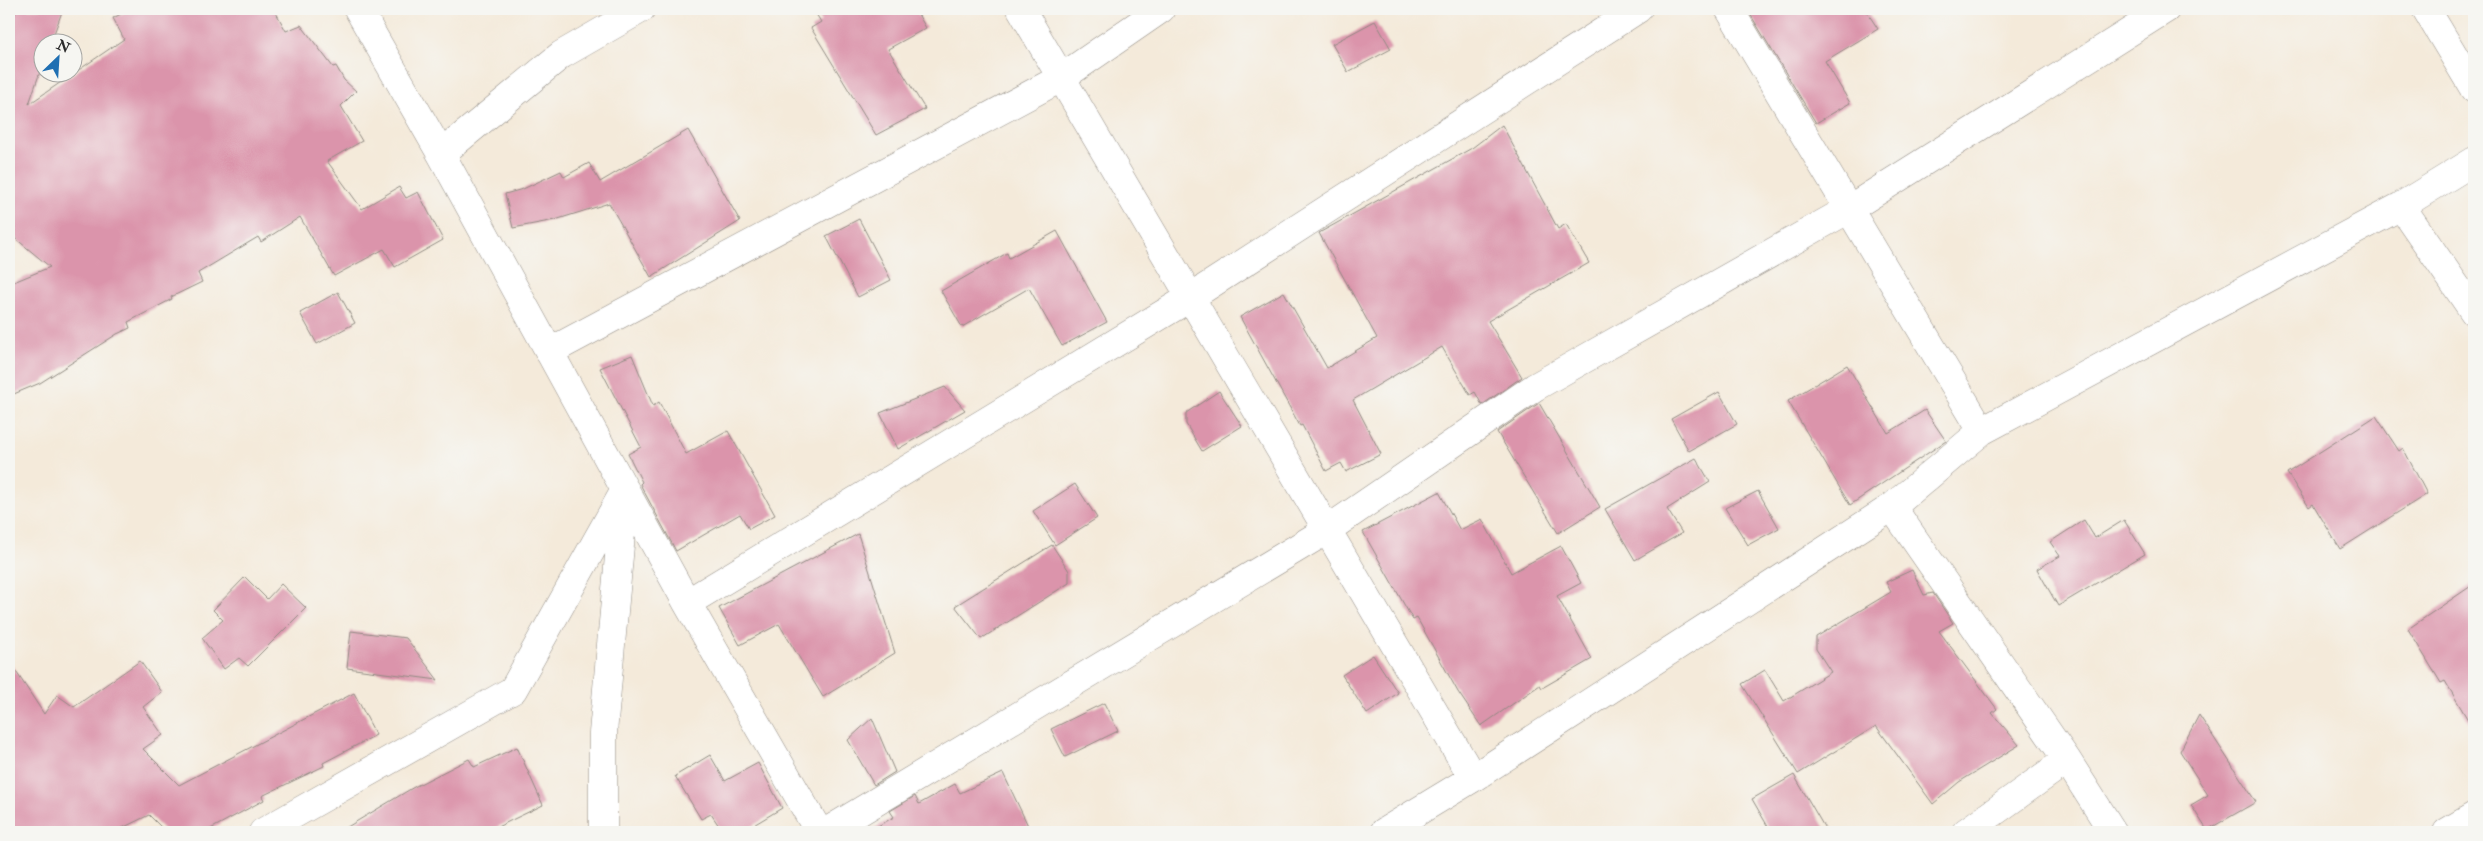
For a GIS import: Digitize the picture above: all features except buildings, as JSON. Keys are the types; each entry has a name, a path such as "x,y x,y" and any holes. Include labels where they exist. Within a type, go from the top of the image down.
{"street":[{"path":"358,9 441,154 687,603 819,832"},
{"path":"441,154 562,55 641,9"},
{"path":"1021,9 1473,778"},
{"path":"549,352 1061,78 1161,9"},
{"path":"687,603 1191,297 1638,9"},
{"path":"1729,9 1982,431"},
{"path":"826,832 1327,530 1535,387 1849,209 2166,9"},
{"path":"2426,9 2474,89"},
{"path":"1396,829 1892,507 1982,431 2401,206 2474,161"},
{"path":"2401,206 2474,312"},
{"path":"263,832 513,690 626,490"},
{"path":"603,832 603,733 626,490"},
{"path":"1892,507 2067,760 2113,832"},
{"path":"1966,832 2067,760"},
{"path":"2447,832 2474,816"}]}
